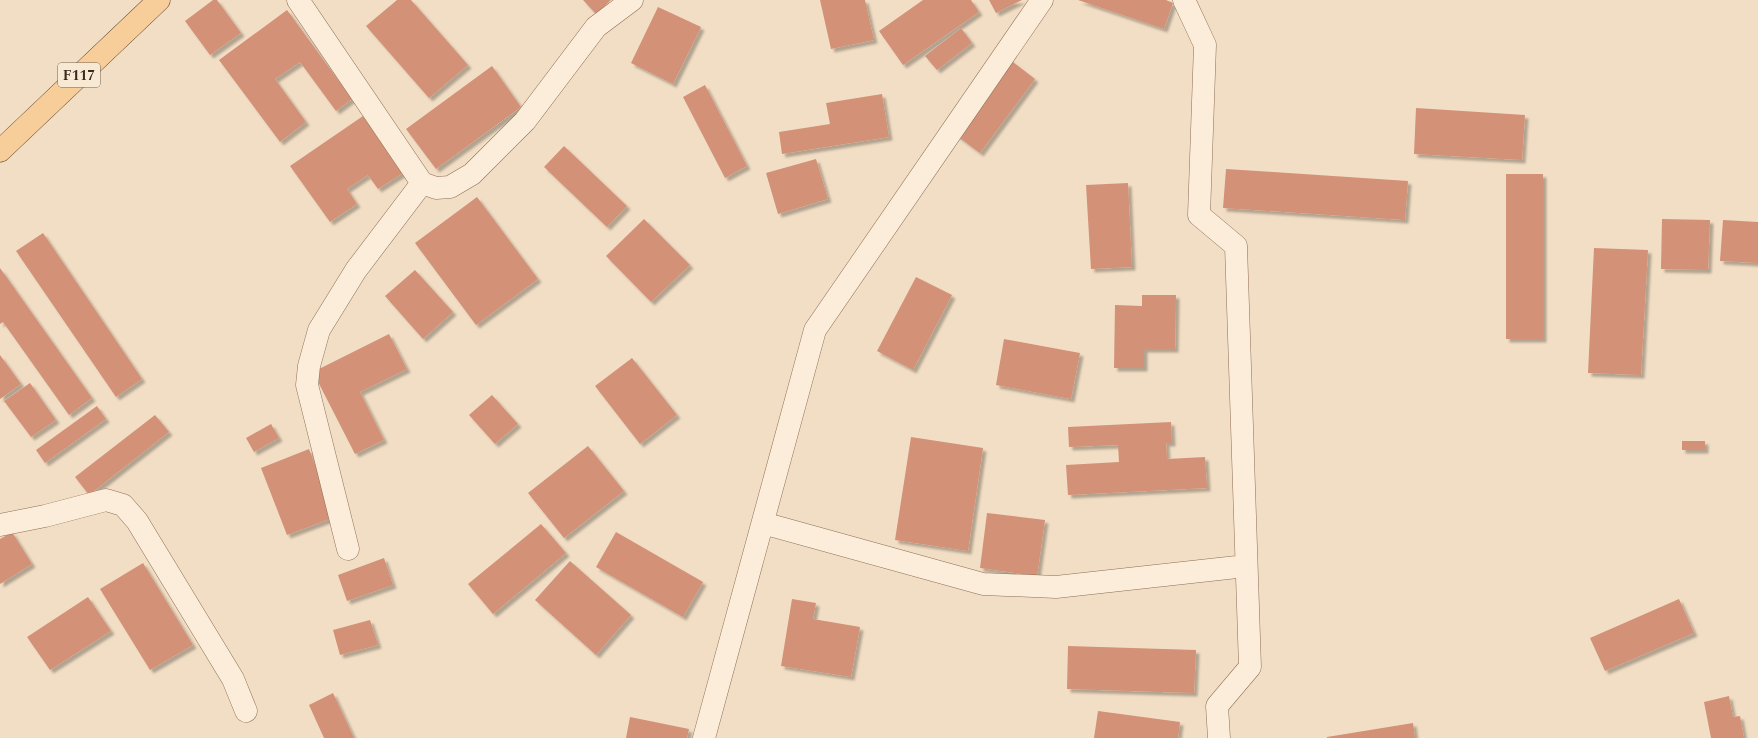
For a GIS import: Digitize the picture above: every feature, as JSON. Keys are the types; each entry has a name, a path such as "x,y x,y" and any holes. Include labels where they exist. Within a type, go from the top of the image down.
{"main road":[{"name":"F117","path":"0,151 159,0"}],"street":[{"path":"298,0 422,183 436,188 450,187 472,174 525,121 596,27 632,0"},
{"path":"704,738 815,330 1042,0"},
{"path":"1184,0 1205,45 1199,215 1236,246 1250,667 1217,706 1219,738"},
{"path":"348,549 307,385 308,366 319,330 356,270 422,183"},
{"path":"0,524 45,516 106,500 123,504 137,521 233,679 246,711"},
{"path":"763,523 983,584 1056,587 1246,566"}],"building":[{"path":"213,0 217,0 241,33 210,55 185,21"},
{"path":"397,0 411,0 468,65 429,98 366,26"},
{"path":"583,0 611,0 596,14"},
{"path":"820,0 865,0 874,40 831,49"},
{"path":"923,0 971,0 979,12 903,65 879,31"},
{"path":"989,0 1022,0 996,13"},
{"path":"1078,0 1166,0 1173,3 1164,29"},
{"path":"658,7 701,27 673,84 631,63"},
{"path":"287,10 352,99 336,111 300,62 275,79 306,122 280,142 219,60"},
{"path":"961,28 972,43 937,70 925,56"},
{"path":"1009,59 1035,79 980,153 953,133"},
{"path":"492,66 521,107 436,169 406,129"},
{"path":"705,85 747,166 725,178 683,97"},
{"path":"882,94 889,137 782,154 779,132 830,124 826,103"},
{"path":"1416,108 1525,115 1522,160 1414,154"},
{"path":"363,116 403,173 378,189 368,175 347,189 357,204 330,222 290,166"},
{"path":"564,146 627,206 607,227 544,167"},
{"path":"816,159 828,199 778,214 766,173"},
{"path":"1226,169 1408,181 1405,220 1223,208"},
{"path":"1506,174 1543,174 1543,339 1506,339"},
{"path":"1128,183 1132,267 1091,269 1086,185"},
{"path":"477,197 538,279 476,325 415,243"},
{"path":"644,219 690,265 651,302 606,256"},
{"path":"1662,219 1710,220 1708,270 1661,269"},
{"path":"1723,220 1758,222 1758,263 1720,261"},
{"path":"43,233 142,379 116,397 16,251"},
{"path":"1594,248 1648,250 1641,375 1588,373"},
{"path":"0,268 92,398 69,415 3,322 0,324"},
{"path":"415,270 453,312 423,339 385,296"},
{"path":"916,277 952,295 913,370 877,351"},
{"path":"1142,295 1176,295 1175,349 1144,349 1144,368 1114,368 1115,305 1142,306"},
{"path":"389,334 407,369 360,392 384,440 355,454 313,372"},
{"path":"1004,339 1080,353 1071,399 996,385"},
{"path":"0,355 21,384 0,399"},
{"path":"632,358 677,415 640,444 595,386"},
{"path":"30,383 56,420 31,437 4,401"},
{"path":"492,395 518,424 495,444 469,415"},
{"path":"97,406 106,419 45,463 36,450"},
{"path":"155,415 169,432 89,495 75,477"},
{"path":"1171,422 1172,443 1166,443 1167,459 1205,457 1207,488 1068,495 1066,465 1119,462 1118,445 1069,447 1068,427"},
{"path":"271,424 279,438 254,452 246,438"},
{"path":"911,437 983,448 968,551 895,540"},
{"path":"1682,441 1705,441 1705,450 1682,450"},
{"path":"588,446 624,491 564,538 528,493"},
{"path":"309,449 335,517 287,535 261,468"},
{"path":"987,513 1045,520 1037,576 980,568"},
{"path":"541,524 566,553 493,614 468,584"},
{"path":"12,532 32,564 0,584 0,539"},
{"path":"616,532 703,582 683,617 596,567"},
{"path":"384,558 393,585 347,601 338,575"},
{"path":"570,561 631,615 596,655 535,600"},
{"path":"143,563 193,645 150,670 100,589"},
{"path":"88,597 111,631 50,670 27,637"},
{"path":"792,599 816,603 813,619 860,627 851,677 781,666"},
{"path":"1679,599 1694,633 1605,671 1590,638"},
{"path":"370,620 378,645 340,655 333,630"},
{"path":"1068,646 1196,650 1194,693 1067,689"},
{"path":"333,693 354,738 324,738 309,705"},
{"path":"1729,696 1733,717 1740,716 1744,738 1711,738 1704,702"},
{"path":"1098,711 1180,722 1178,738 1094,738"},
{"path":"630,717 689,729 687,738 626,738"},
{"path":"1413,723 1415,738 1327,738 1327,737"}]}
